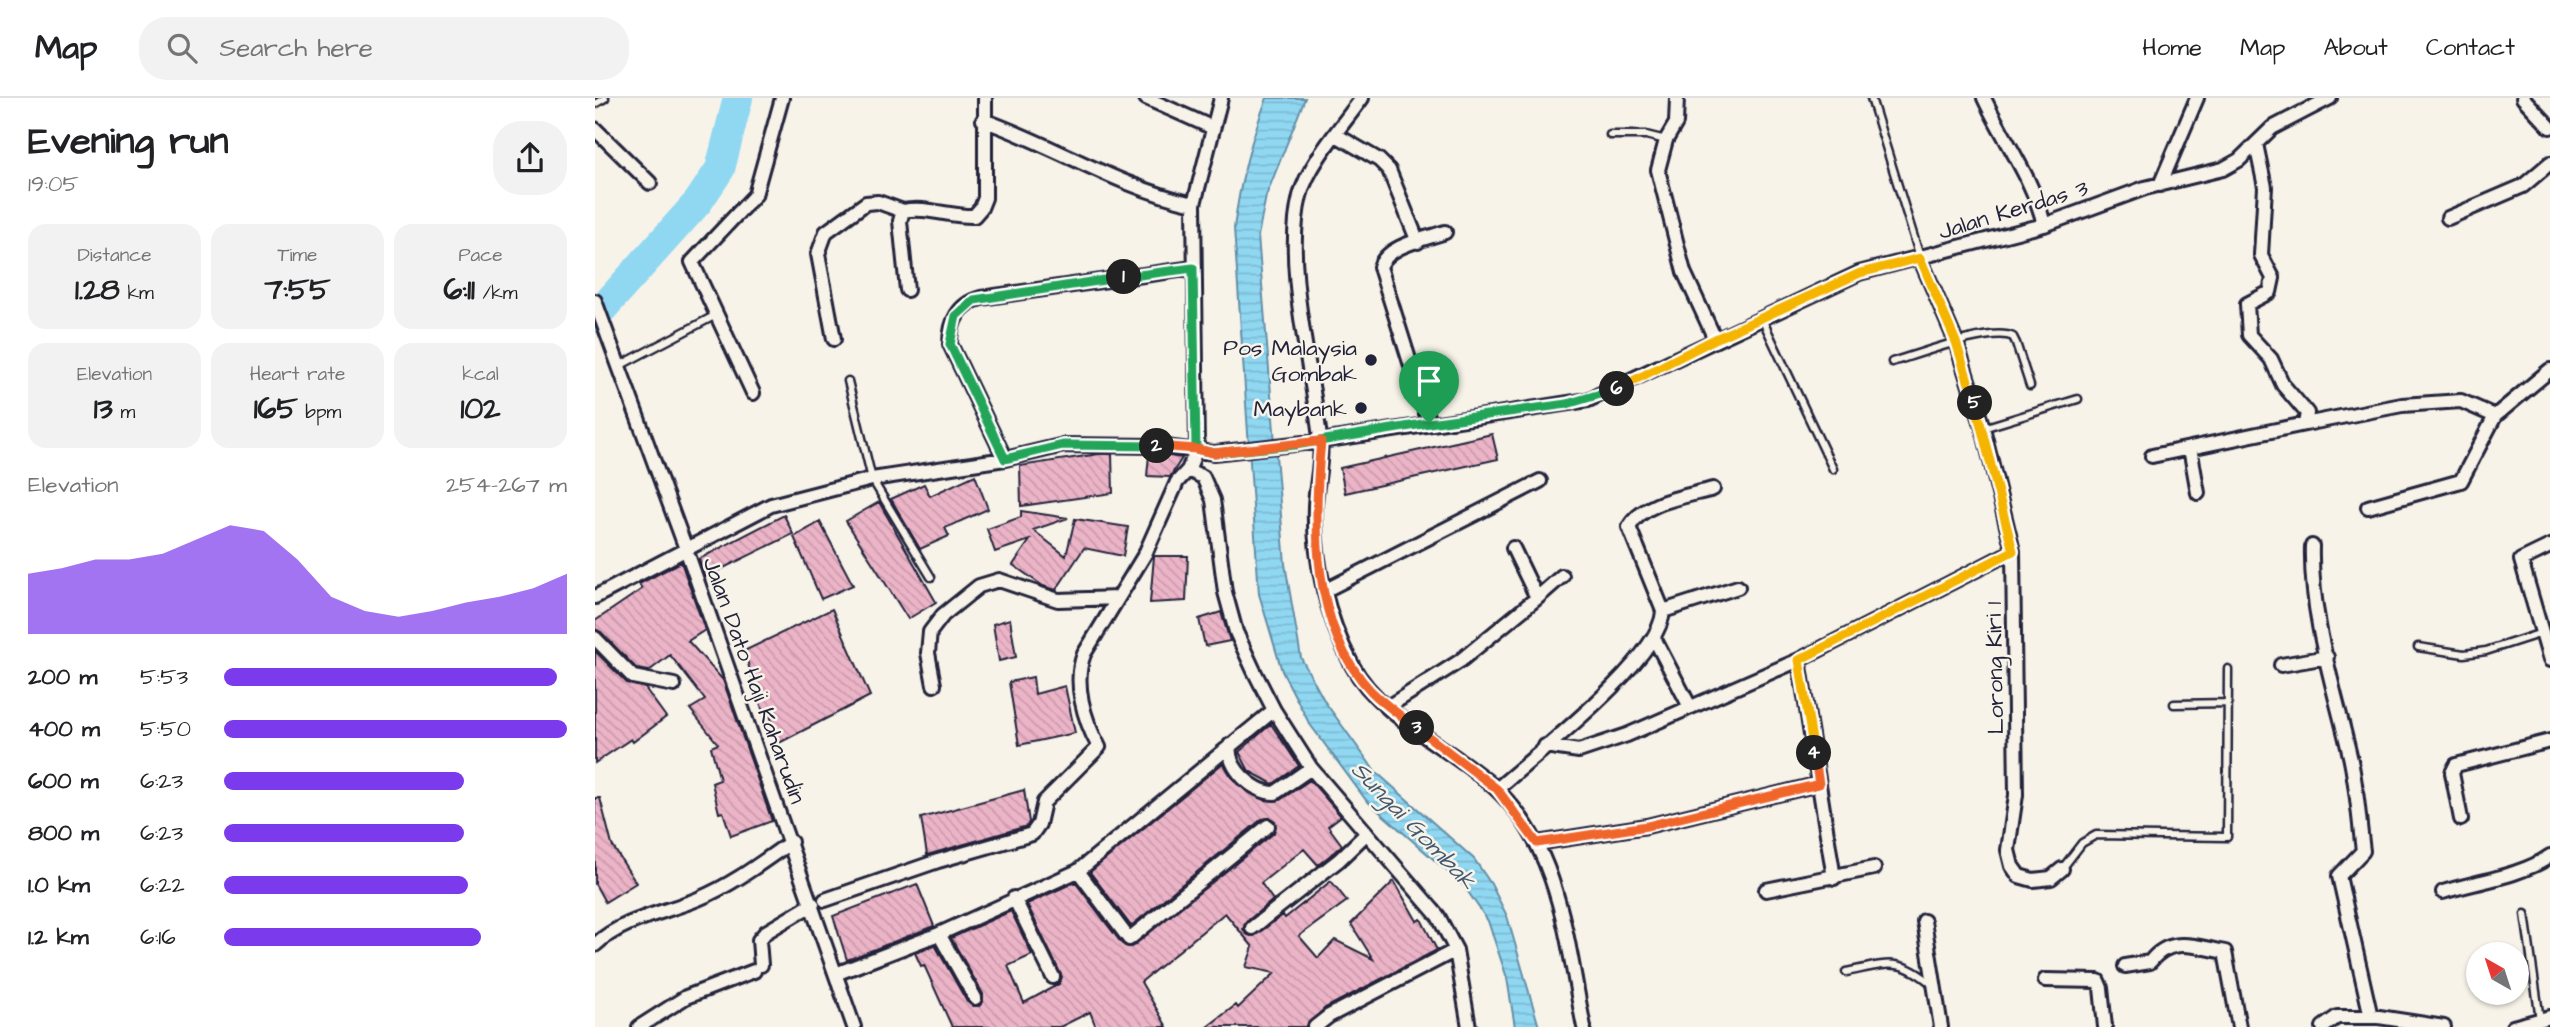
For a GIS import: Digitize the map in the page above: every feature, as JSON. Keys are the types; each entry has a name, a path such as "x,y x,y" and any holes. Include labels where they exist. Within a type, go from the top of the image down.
{"street":[{"path":"753,393 692,262 755,195 782,98"},
{"path":"834,339 818,254 826,232 866,203 879,202 904,211 912,209 974,216 985,198 985,98"},
{"path":"1146,98 1211,127"},
{"path":"639,1027 686,997 757,968 759,940 766,932 819,902 938,861 1032,834 1039,824 1044,802 1099,747 1078,684 1078,669 1084,654 1150,544 1177,482 1188,470 1196,449 1194,204 1211,127 1221,98"},
{"path":"1362,98 1309,175 1300,195 1296,228 1299,301 1321,441 1315,524 1324,591 1353,667 1389,706 1497,789 1537,843 1552,874 1584,1027"},
{"path":"1677,98 1676,123 1666,140 1658,170 1684,272 1715,339"},
{"path":"1984,98 2023,168 2039,204 2044,225"},
{"path":"2160,185 2197,98"},
{"name":"Jalan Kerdas 3","path":"595,597 771,505 872,479 1005,459 1063,445 1196,449 1214,453 1295,445 1588,400 1609,393 1761,317 1860,273 2044,225 2160,185 2223,169 2239,160 2272,128 2330,98"},
{"path":"2523,98 2550,127"},
{"path":"983,120 1021,134 1160,197 1194,204"},
{"path":"595,129 650,183"},
{"path":"1336,135 1379,160 1389,170 1418,242"},
{"path":"2256,144 2265,187 2262,255 2273,278 2270,292 2247,304 2249,335 2271,359 2283,385 2307,413 2305,424"},
{"path":"2448,218 2523,186 2550,163"},
{"path":"904,211 900,221 907,290"},
{"path":"1429,423 1380,267 1383,259 1392,251 1445,232"},
{"name":"Lorong Kiri 1","path":"1920,258 1956,342 1983,428 2013,551 2016,795 2008,850 2012,866 2019,876 2033,880 2050,878 2062,869"},
{"path":"1005,459 950,344 951,325 964,306 981,298 1193,268"},
{"name":"Jalan Dato Haji Kaharudin","path":"595,301 791,842 819,902 854,1027"},
{"path":"2368,507 2461,481 2495,416 2550,370"},
{"path":"2152,456 2402,405 2461,401 2495,416"},
{"path":"2190,448 2198,493"},
{"path":"1188,470 1203,477 1213,500 1229,606 1237,632 1273,710 1311,768 1438,916 1456,950 1469,1027"},
{"path":"1324,591 1541,481"},
{"path":"1497,789 1605,693 1654,638 1662,622 1663,611 1629,527 1636,516 1648,509 1713,489"},
{"path":"2312,546 2311,573 2351,760 2363,851 2339,876 2371,1017"},
{"path":"2550,546 2521,560 2550,660"},
{"path":"1513,548 1537,598"},
{"path":"1545,746 1579,751 1690,707 1799,660 2013,551"},
{"path":"1389,706 1460,661 1562,576"},
{"path":"934,685 928,653 930,632 943,615 979,586 999,580 1058,600 1118,598"},
{"path":"1663,611 1738,587"},
{"path":"595,638 633,677 674,685"},
{"path":"1654,638 1690,707"},
{"path":"2281,665 2327,657"},
{"path":"1799,660 1834,878"},
{"path":"838,973 939,934 1078,871 1273,710"},
{"path":"2461,819 2452,772 2456,765 2550,741"},
{"path":"1230,745 1228,754 1241,776 1269,793 1275,793 1311,768"},
{"path":"1537,843 1647,826 1819,784"},
{"path":"1078,871 1129,939 1268,826"},
{"path":"1252,928 1339,860 1367,833"},
{"path":"595,945 604,936 641,918 700,898 738,879 791,842"},
{"path":"2443,892 2504,874 2529,870 2550,856"},
{"path":"1766,890 1874,868"},
{"path":"1014,898 1053,978"},
{"path":"1924,921 1941,1027"},
{"path":"939,934 975,998"},
{"path":"2125,966 2150,962 2157,953 2175,943 2225,952 2239,1027"},
{"path":"1315,1027 1340,1010 1456,950"},
{"path":"2045,980 2098,981 2105,1027"},
{"path":"2323,1027 2337,1017 2371,1017 2444,1027"},
{"path":"2513,1027 2545,1019"}],"lane":[{"path":"595,104 605,98"},
{"path":"1871,98 1920,258"},
{"path":"1610,135 1646,135 1666,140"},
{"path":"619,366 718,315"},
{"path":"1761,317 1833,469"},
{"path":"1892,362 1956,342 2010,335 2016,342 2030,386"},
{"path":"848,381 872,479 931,577"},
{"path":"1983,428 2078,399"},
{"path":"2418,647 2464,654 2486,651 2542,633"},
{"path":"2062,869 2082,843 2096,835 2227,837 2228,669"},
{"path":"2174,704 2228,703"},
{"path":"2525,914 2545,1019"},
{"path":"1846,972 1877,965 1908,965 1935,986"}],"water":[{"path":"728,98 750,98 729,173 706,203 694,195 712,167"},
{"name":"Sungai Gombak","path":"1267,98 1305,98 1266,196 1258,236 1285,564 1301,658 1325,702 1375,771 1474,859 1491,884 1507,916 1539,1027 1515,1027 1507,978 1488,921 1464,886 1366,800 1309,723 1282,671 1259,594 1234,228 1246,162"}],"building":[{"path":"1492,434 1498,459 1345,493 1340,468"},
{"path":"1112,454 1113,493 1021,506 1020,466"},
{"path":"1149,455 1182,458 1170,477 1147,476"},
{"path":"975,475 988,509 945,528 949,536 920,549 891,499 924,484 930,496"},
{"path":"879,502 936,602 908,619 846,521"},
{"path":"1021,511 1068,518 1033,530 1066,556 1075,519 1128,527 1123,556 1084,548 1056,590 1043,586 1013,565 1030,540 995,552 987,529 1021,517"},
{"path":"784,515 793,534 705,577 699,559"},
{"path":"820,522 853,585 821,599 794,537"},
{"path":"1154,556 1188,556 1186,601 1150,603"},
{"path":"681,562 705,630 688,641 723,680 772,821 731,836 723,812 719,813 712,783 720,780 711,747 718,744 690,709 705,700 670,655 649,671 637,669 595,629 595,621 642,589 639,584"},
{"path":"832,609 870,696 779,743 769,712 764,715 744,651"},
{"path":"1221,612 1230,641 1205,646 1199,619"},
{"path":"1010,619 1016,657 999,661 993,624"},
{"path":"595,651 627,683 645,688 666,717 633,742 631,739 595,763"},
{"path":"1033,677 1035,694 1065,686 1075,733 1019,745 1009,682"},
{"path":"1271,724 1299,766 1273,784 1249,771 1239,752"},
{"path":"1223,763 1237,784 1265,800 1280,800 1310,780 1341,816 1328,826 1342,845 1333,853 1318,865 1304,849 1261,883 1273,900 1246,922 1243,929 1246,934 1254,936 1283,915 1285,918 1331,881 1347,901 1299,936 1318,958 1335,940 1373,959 1351,924 1394,881 1417,921 1421,919 1437,950 1325,1008 1306,1027 1207,1027 1236,1005 1238,1008 1275,973 1246,967 1253,947 1225,913 1141,982 1167,1027 1096,1027 1090,1012 1060,1027 952,1027 924,965 921,966 915,953 935,945 967,1002 979,1006 983,1002 983,994 951,938 1011,911 1032,955 1008,966 1024,1003 1059,984 1062,977 1027,904 1075,882 1122,944 1131,947 1274,833 1275,821 1270,818 1262,819 1131,926 1090,872"},
{"path":"1024,790 1029,822 1027,826 927,855 921,818"},
{"path":"595,798 600,798 612,845 636,883 605,902 595,884"},
{"path":"917,884 934,926 847,960 833,916"}],"waterway":[{"path":"595,317 698,202 720,169 738,98"}],"place":[{"name":"Pos Malaysia Gombak","path":"1371,360"},
{"name":"Maybank","path":"1361,408"}],"route":[{"path":"1429,423 1321,441 1295,445 1214,453 1196,449 1193,268 981,298 968,302 951,325 950,344 953,355 1005,459 1063,445 1158,446 1214,453 1321,441 1315,505 1317,549 1324,591 1337,632 1353,667 1371,690 1389,706 1497,789 1537,843 1647,826 1819,784 1799,660 2013,551 1983,428 1956,342 1920,258 1860,273 1761,317 1609,393 1567,404 1429,423"}]}
